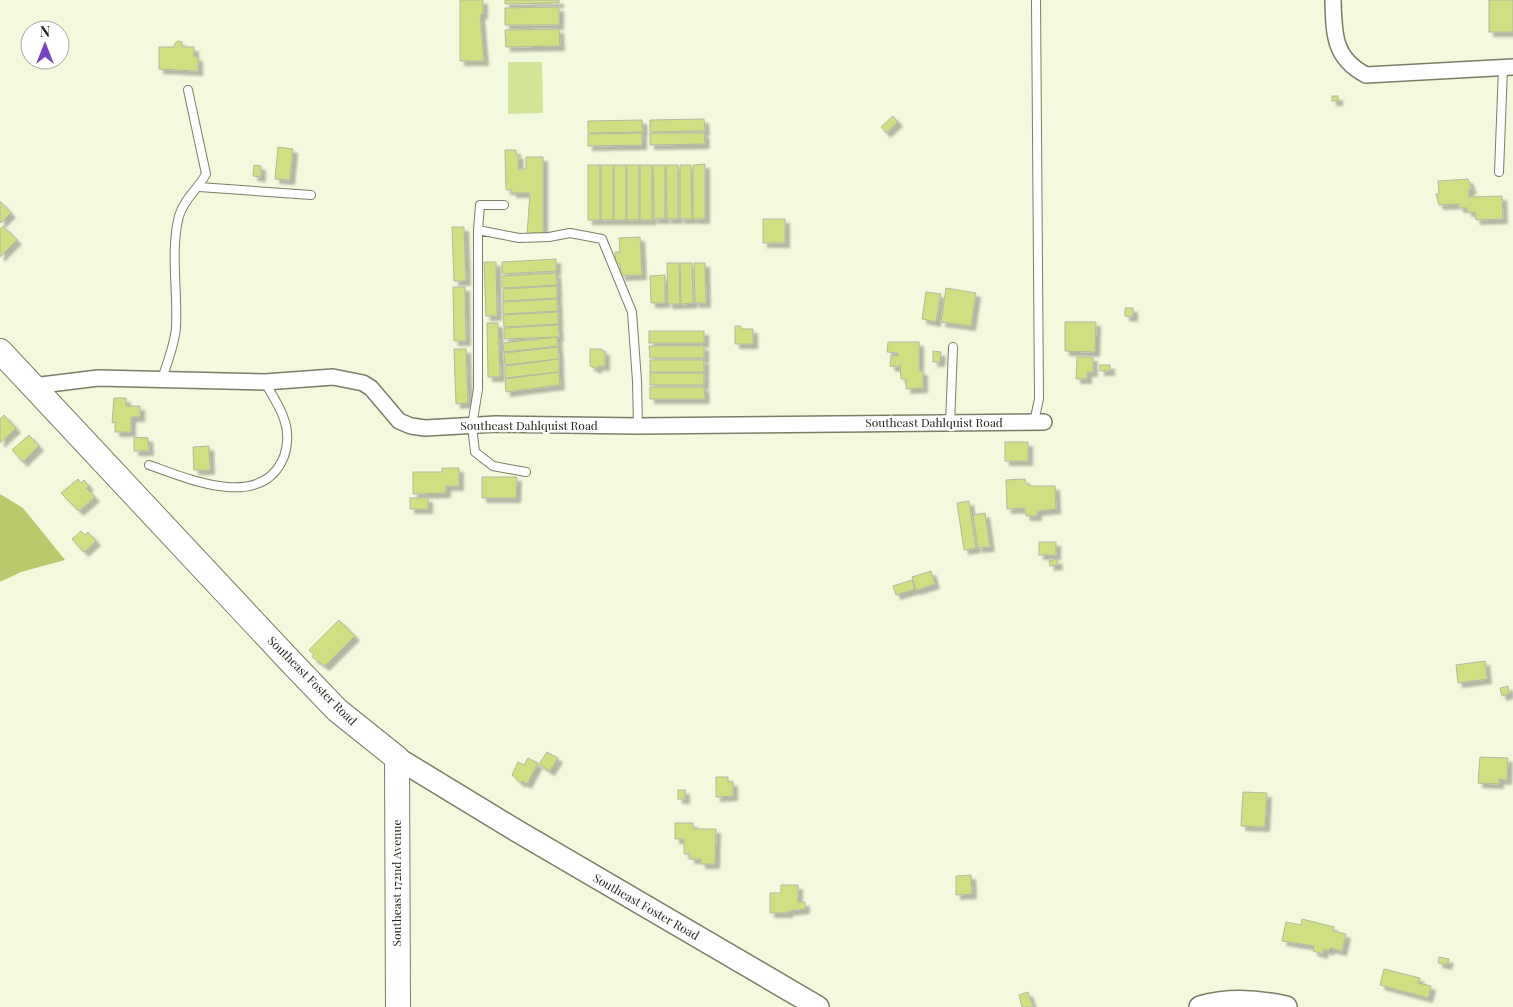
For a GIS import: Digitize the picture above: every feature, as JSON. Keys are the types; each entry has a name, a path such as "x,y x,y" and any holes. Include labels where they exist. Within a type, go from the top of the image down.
{"main road":[{"name":"Southeast Foster Road","path":"0,351 291,662 338,710 397,758 509,827 818,1007"},
{"name":"Southeast 172nd Avenue","path":"397,758 398,1007"},
{"path":"1200,1007 1234,1002 1265,1003 1286,1007"}],"street":[{"path":"1334,0 1334,33 1346,62 1366,75 1508,67"},
{"name":"Southeast Dahlquist Road","path":"33,386 98,378 265,382 333,377 353,380 371,388 399,421 411,426 425,428 472,426 1039,422"}],"lane":[{"path":"1036,0 1039,422"},
{"path":"1499,172 1508,67"},
{"path":"162,379 176,329 176,236 180,214 188,198 199,187 206,174 188,90"},
{"path":"199,187 311,194"},
{"path":"504,205 480,205 478,230 478,389 472,426 475,452 492,466 526,472"},
{"path":"478,230 519,238 549,237 570,233 602,239 632,312 638,426"},
{"path":"950,424 953,347"},
{"path":"149,465 202,483 231,488 260,482 272,474 286,451 287,436 285,420 265,382"}],"green space":[{"path":"508,62 542,62 543,113 508,114"},
{"path":"0,494 23,508 65,560 21,572 0,582"}],"building":[{"path":"460,0 483,0 483,14 480,15 484,61 460,61"},
{"path":"505,0 559,0 559,3 505,4"},
{"path":"1489,0 1513,0 1513,32 1489,32"},
{"path":"559,7 559,25 505,25 505,8"},
{"path":"559,29 560,46 506,47 505,30"},
{"path":"178,41 182,42 182,47 194,47 194,57 198,57 198,71 159,69 159,47 174,47"},
{"path":"1332,96 1338,96 1338,101 1332,101"},
{"path":"893,116 898,122 886,133 881,127"},
{"path":"704,119 705,131 650,132 650,120"},
{"path":"642,120 643,132 588,133 588,121"},
{"path":"642,133 642,145 588,146 588,134"},
{"path":"650,133 704,133 705,144 650,145"},
{"path":"278,147 293,149 290,180 275,179"},
{"path":"505,150 516,150 516,155 519,155 518,169 526,169 526,157 543,157 543,235 527,235 530,193 512,193 512,190 506,190"},
{"path":"705,164 705,219 693,219 693,165"},
{"path":"254,165 261,166 261,177 253,176"},
{"path":"588,165 600,165 600,220 588,220"},
{"path":"601,165 613,165 613,220 601,220"},
{"path":"614,165 626,165 626,220 614,220"},
{"path":"627,165 639,165 639,220 627,220"},
{"path":"640,165 652,165 652,220 640,220"},
{"path":"653,165 665,165 665,219 654,219"},
{"path":"666,165 678,165 678,219 667,219"},
{"path":"680,165 691,165 692,219 680,219"},
{"path":"1468,179 1472,189 1469,189 1469,197 1502,196 1503,219 1476,220 1475,212 1467,212 1467,208 1459,208 1459,204 1439,205 1436,194 1439,194 1438,181"},
{"path":"0,201 11,213 1,223 0,222"},
{"path":"763,219 785,219 785,243 763,243"},
{"path":"3,226 17,240 0,257 0,229"},
{"path":"452,227 464,227 466,281 454,281"},
{"path":"640,237 642,275 621,276 620,264 616,264 615,252 620,252 619,238"},
{"path":"556,259 556,271 502,274 502,262"},
{"path":"484,262 496,262 497,316 486,316"},
{"path":"667,263 679,263 680,304 668,304"},
{"path":"680,263 692,263 693,303 681,304"},
{"path":"694,263 705,263 706,303 695,303"},
{"path":"556,273 557,285 502,288 502,276"},
{"path":"665,275 665,303 651,303 650,276"},
{"path":"557,286 557,298 503,301 503,289"},
{"path":"453,287 465,287 466,341 454,341"},
{"path":"946,288 976,293 971,326 941,322"},
{"path":"926,292 941,294 936,322 922,319"},
{"path":"557,299 558,311 503,314 503,302"},
{"path":"1125,308 1133,308 1133,317 1125,316"},
{"path":"558,312 558,324 504,327 503,315"},
{"path":"1065,322 1096,322 1095,352 1065,351"},
{"path":"487,323 498,323 500,377 488,377"},
{"path":"558,325 559,337 504,339 504,328"},
{"path":"735,326 741,326 741,329 753,329 753,344 735,344"},
{"path":"649,331 704,331 704,343 649,343"},
{"path":"557,337 558,346 504,352 503,343"},
{"path":"888,342 919,342 919,371 923,371 923,388 906,389 906,379 901,379 900,364 898,367 890,366 891,356 898,356 898,353 887,352"},
{"path":"649,346 704,346 704,358 650,358"},
{"path":"558,347 559,359 505,365 504,353"},
{"path":"454,349 466,349 468,403 456,404"},
{"path":"590,349 602,349 602,351 605,351 605,366 597,366 597,369 590,366"},
{"path":"933,351 941,352 940,362 933,362"},
{"path":"1077,357 1093,357 1093,372 1087,372 1087,379 1076,379"},
{"path":"559,359 559,372 505,378 505,366"},
{"path":"650,360 704,360 704,372 650,372"},
{"path":"1100,365 1110,365 1110,371 1100,371"},
{"path":"559,372 560,385 506,392 505,379"},
{"path":"650,373 704,373 704,385 650,385"},
{"path":"650,387 704,387 705,399 650,399"},
{"path":"114,398 126,398 126,406 140,406 140,417 131,417 131,432 115,432 115,422 112,423"},
{"path":"4,415 16,428 0,443 0,419"},
{"path":"29,435 39,446 23,462 12,450"},
{"path":"134,437 148,438 149,451 134,451"},
{"path":"1005,442 1028,442 1028,461 1005,461"},
{"path":"209,446 210,470 194,470 193,447"},
{"path":"442,468 459,468 459,486 446,486 446,493 413,494 413,472 442,472"},
{"path":"482,477 517,477 516,498 482,498"},
{"path":"78,479 81,483 84,480 89,486 86,488 95,497 79,511 61,493"},
{"path":"1025,479 1026,484 1031,486 1055,486 1056,509 1037,511 1037,516 1026,516 1025,508 1007,509 1006,480"},
{"path":"410,498 428,498 428,509 410,509"},
{"path":"969,501 976,548 964,550 957,503"},
{"path":"985,513 990,547 978,548 973,515"},
{"path":"81,531 85,535 88,532 96,541 84,552 72,539"},
{"path":"1039,542 1056,542 1056,555 1039,555"},
{"path":"1057,559 1058,565 1050,566 1049,561"},
{"path":"931,571 935,584 916,590 912,577"},
{"path":"912,580 915,589 896,595 893,586"},
{"path":"339,620 355,636 325,666 312,657 314,655 309,650"},
{"path":"1485,661 1487,679 1458,683 1456,665"},
{"path":"1508,686 1509,694 1502,696 1500,688"},
{"path":"547,752 558,758 550,771 539,764"},
{"path":"1480,757 1508,758 1507,780 1499,779 1499,784 1478,783"},
{"path":"528,758 538,763 527,784 522,781 521,783 512,775 518,762 524,765"},
{"path":"716,777 728,777 728,782 733,782 733,796 716,797"},
{"path":"678,790 685,790 685,799 678,799"},
{"path":"1243,792 1267,793 1265,827 1241,826"},
{"path":"675,823 693,823 693,829 716,829 715,864 701,864 701,859 690,859 690,854 684,854 684,839 675,839"},
{"path":"971,875 972,894 956,895 956,876"},
{"path":"781,885 798,885 798,902 805,902 805,909 788,911 788,913 770,913 770,893 781,893"},
{"path":"1302,919 1334,927 1333,931 1346,934 1342,951 1330,948 1329,951 1324,949 1323,954 1313,951 1314,946 1282,941 1286,922 1301,925"},
{"path":"1439,957 1449,959 1447,965 1438,963"},
{"path":"1384,969 1420,978 1418,983 1431,986 1428,998 1380,985"},
{"path":"1028,992 1033,1007 1022,1007 1019,995"}]}
